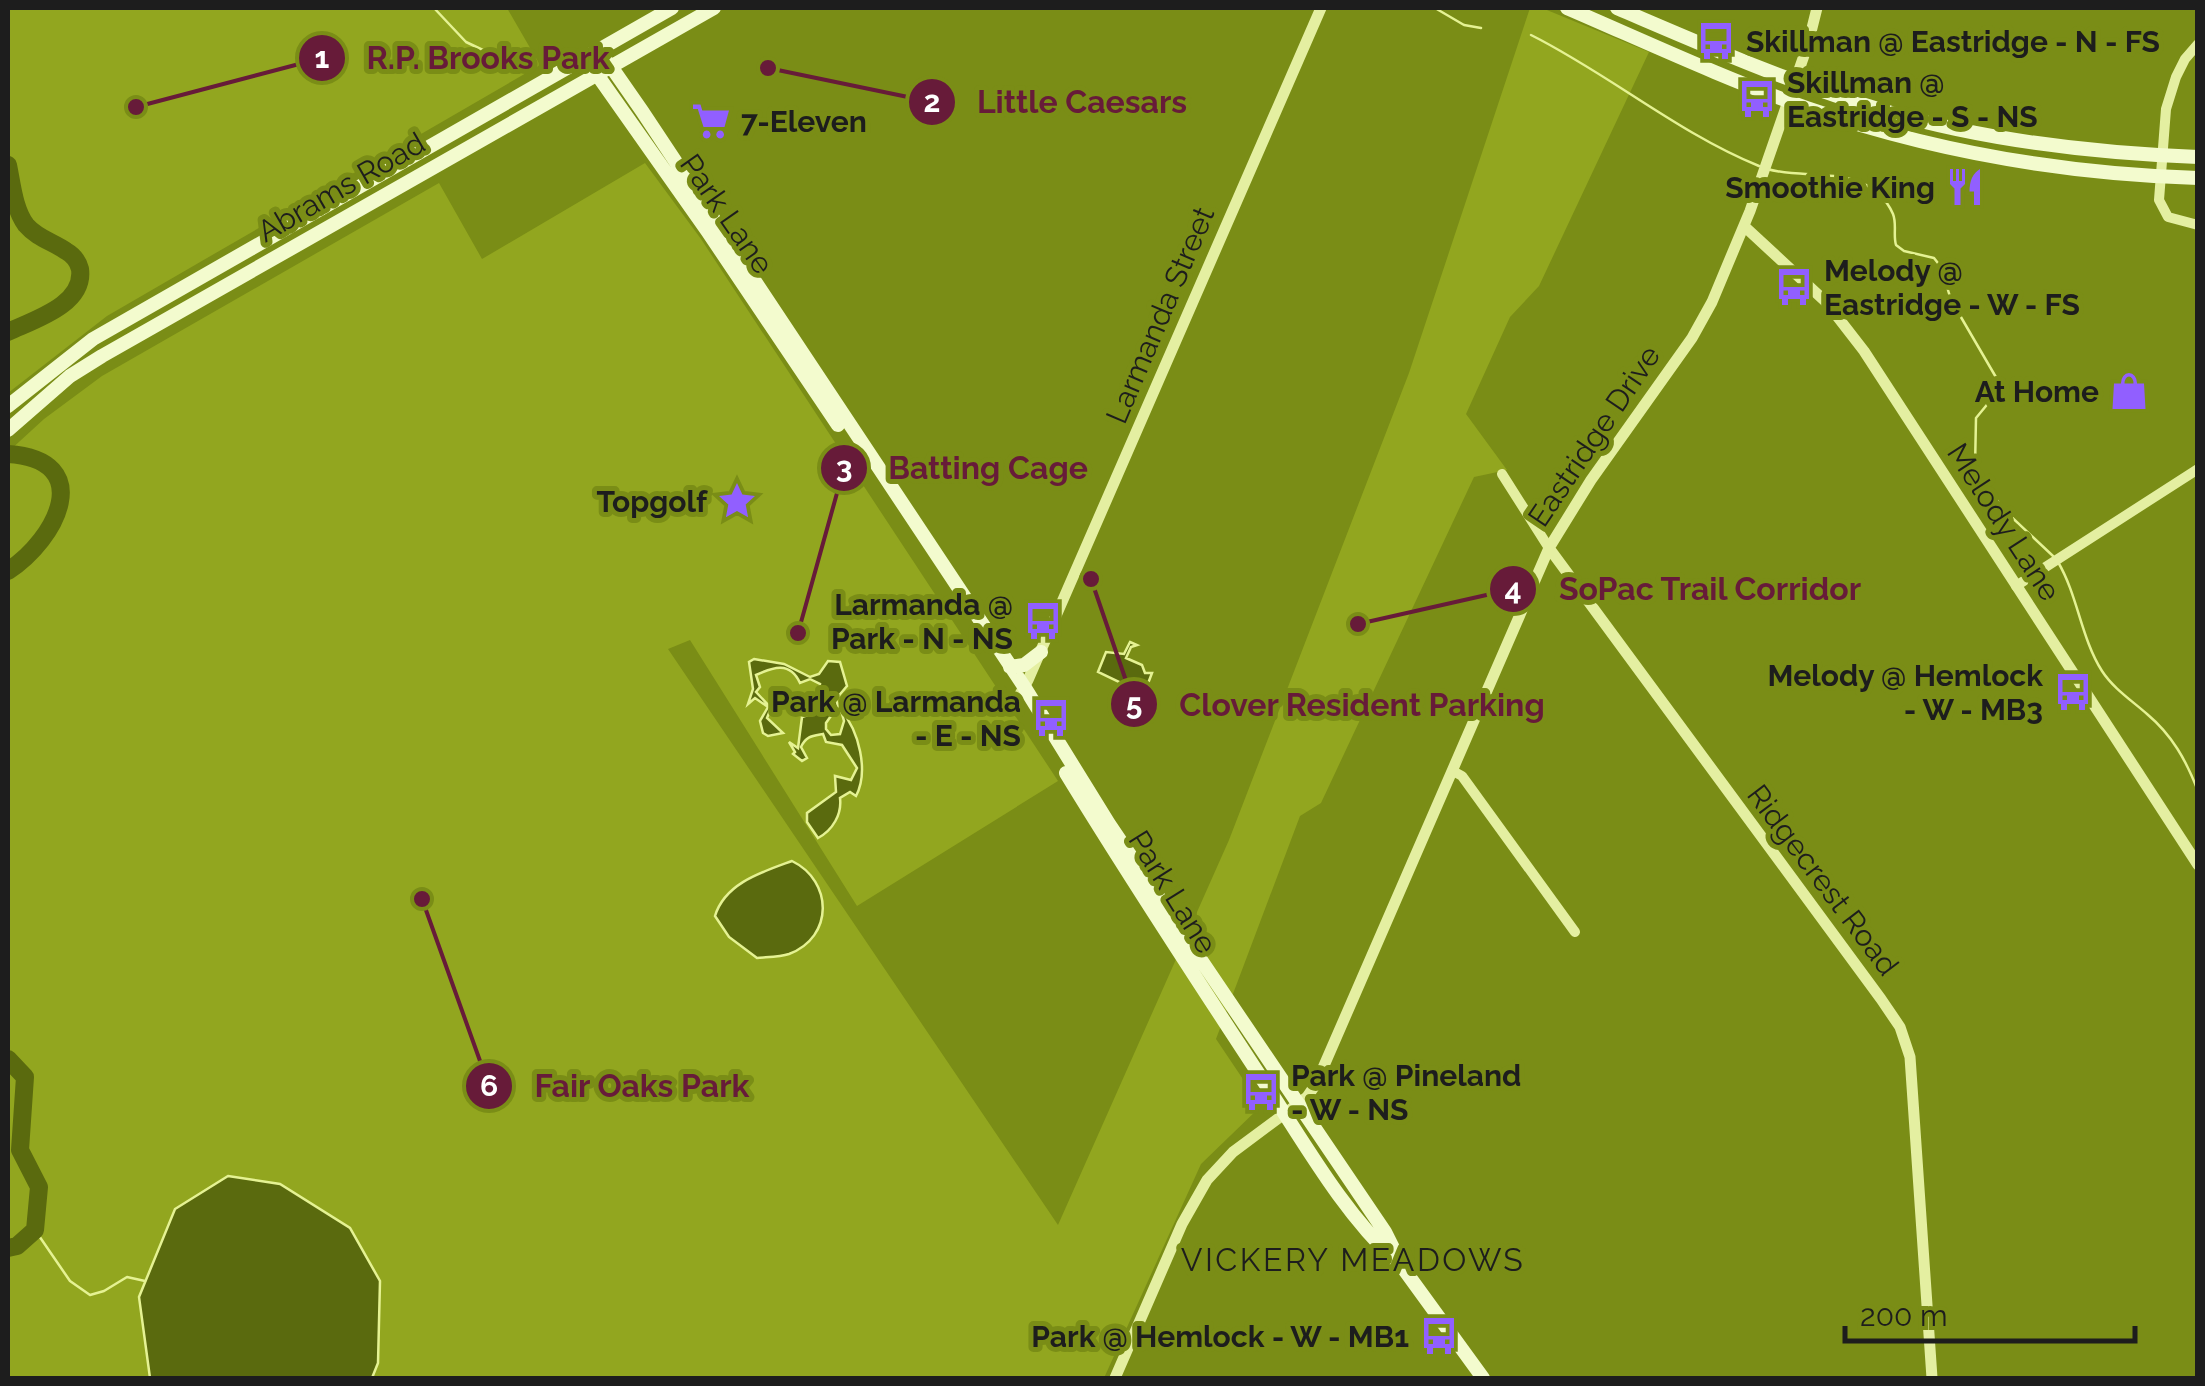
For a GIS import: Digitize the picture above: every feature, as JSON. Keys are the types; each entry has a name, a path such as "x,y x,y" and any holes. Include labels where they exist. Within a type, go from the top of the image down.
{"main road":[{"name":"Abrams Road","path":"8,406 93,338 672,8"},
{"name":"Abrams Road","path":"8,430 70,376 102,356 714,8"},
{"path":"1567,8 1788,101 1909,138 2079,170 2198,178"},
{"path":"1617,8 1795,82 1889,112 2085,150 2198,158"},
{"name":"Park Lane","path":"594,52 718,246 1022,692 1105,827 1375,1241 1403,1268 1482,1378"},
{"name":"Park Lane","path":"603,69 1010,666 1022,692"},
{"path":"2004,158 2008,138"},
{"path":"1010,666 1024,666 1041,652"}],"street":[{"name":"Larmanda Street","path":"1022,692 1321,8"},
{"name":"Eastridge Drive","path":"1291,1109 1307,1097 1322,1070 1549,548 1591,480 1692,338 1712,302 1750,211 1816,8"},
{"path":"2198,44 2185,59 2169,95 2159,200 2168,217 2198,225"},
{"name":"Melody Lane","path":"1744,226 1799,275 1846,327 2198,865"},
{"path":"2016,586 2198,469"},
{"name":"Ridgecrest Road","path":"1502,474 1549,548 1880,999 1908,1044 1920,1164 1932,1378"},
{"path":"1453,771 1470,787 1576,932"},
{"path":"1115,1378 1200,1190 1233,1152 1291,1109"}],"shaded area":[{"path":"8,8 507,8 540,65 107,316 8,393"},
{"path":"1530,8 1542,8 1649,52 1539,286 1510,317 1466,414 1507,470 1474,477 1321,803 1300,816 1216,1039 1261,1106 1201,1164 1104,1378 8,1378 8,452 44,419 102,376 439,183 482,259 645,163 701,239 1058,781 857,906 690,640 668,649 1058,1225 1229,840 1409,373"},
{"path":"1130,642 1137,645 1131,647 1126,658 1142,665 1145,673 1152,673 1144,694 1098,672 1106,652 1124,654"},
{"path":"754,659 784,664 810,677 819,674 828,661 840,662 847,686 836,699 838,706 826,729 831,735 840,734 844,721 841,710 857,740 862,775 856,796 850,792 840,798 835,821 818,838 807,822 807,813 836,792 835,776 851,780 857,768 842,745 826,742 823,734 803,743 807,758 802,761 793,754 789,742 798,748 802,717 820,711 820,684 810,679 800,683 786,669 775,668 756,675 760,687 756,692 771,708 767,718 783,733 763,733 760,721 768,707 755,698 748,704 753,689 749,662"},
{"path":"792,861 815,882 821,895 821,922 804,946 785,955 757,958 729,937 715,916 736,887"},
{"path":"228,1176 280,1184 350,1228 380,1281 378,1363 372,1378 150,1378 139,1297 175,1209"}],"waterway":[{"path":"434,8 466,42 506,61"},
{"path":"1435,8 1464,25 1481,28"},
{"path":"1531,35 1700,137 1759,166"},
{"path":"8,165 16,204 26,225 71,254 80,269 79,282 66,302 8,332"},
{"path":"1767,169 1837,176 1869,187 1883,198 1893,214 1896,245 1904,251 1934,258 1941,267 1951,300 1997,379 1995,395 1976,418 1975,468 2003,509 2053,556"},
{"path":"8,454 36,459 52,470 60,485 60,503 53,522 26,557 8,571"},
{"path":"2058,562 2102,671 2171,739 2198,791"},
{"path":"8,1059 25,1077 20,1150 39,1187 35,1230 17,1246 8,1248"},
{"path":"35,1230 70,1281 90,1295 127,1277 145,1281"}],"place":[{"name":"Skillman @ Eastridge - N - FS","path":"1716,41"},
{"name":"Little Caesars","path":"768,68"},
{"name":"Skillman @ Eastridge - S - NS","path":"1757,99"},
{"name":"R.P. Brooks Park","path":"136,107"},
{"name":"7-Eleven","path":"711,121"},
{"name":"Smoothie King","path":"1965,187"},
{"name":"Melody @ Eastridge - W - FS","path":"1794,287"},
{"name":"At Home","path":"2129,391"},
{"name":"Topgolf","path":"737,501"},
{"name":"Clover Resident Parking","path":"1091,579"},
{"name":"Larmanda @ Park - N - NS","path":"1043,621"},
{"name":"SoPac Trail Corridor","path":"1358,624"},
{"name":"Batting Cage","path":"798,633"},
{"name":"Melody @ Hemlock - W - MB3","path":"2073,692"},
{"name":"Park @ Larmanda - E - NS","path":"1051,718"},
{"name":"Fair Oaks Park","path":"422,899"},
{"name":"Park @ Pineland - W - NS","path":"1261,1092"},
{"name":"Park @ Hemlock - W - MB1","path":"1439,1336"}],"district":[{"name":"VICKERY MEADOWS","path":"1353,1259"}]}
